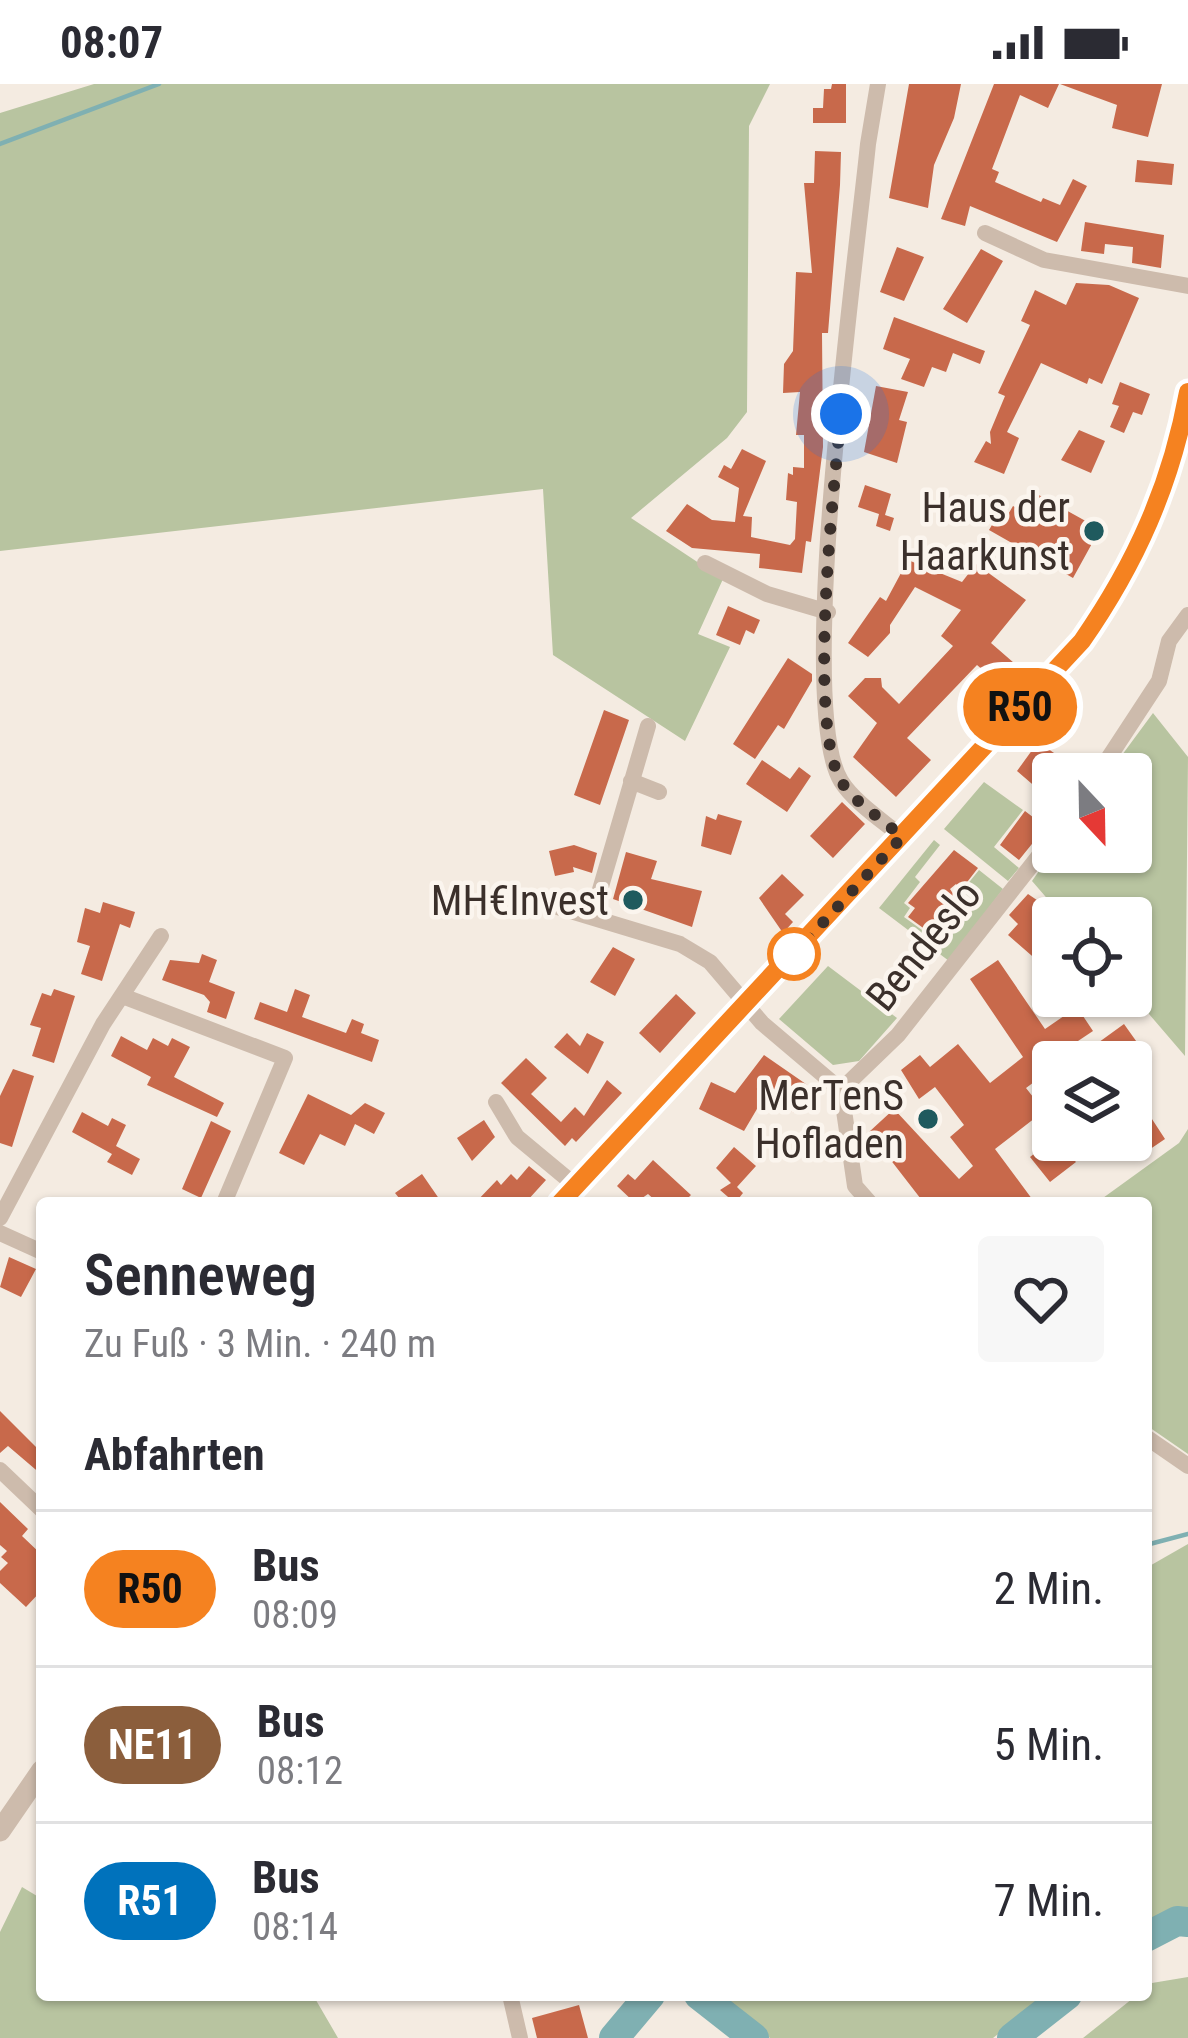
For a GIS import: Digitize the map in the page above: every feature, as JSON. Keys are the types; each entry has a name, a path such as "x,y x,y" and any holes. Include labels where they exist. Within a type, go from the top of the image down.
{"street":[{"path":"878,84 832,501 826,732 845,786 902,837"},
{"path":"985,233 1044,260 1188,286"},
{"path":"566,1197 1082,641 1137,554 1182,456 1188,392"},
{"path":"705,563 767,594 828,612"},
{"path":"1112,753 1159,682 1169,641 1188,615"},
{"path":"592,916 649,726"},
{"path":"631,781 658,792"},
{"name":"Bendeslo","path":"841,1090 898,1034 1032,865"},
{"path":"551,905 680,944 710,962 762,1023 841,1090 854,1186 864,1197"},
{"path":"0,1218 103,1024 125,997 160,936"},
{"path":"125,997 285,1058 227,1197"},
{"path":"496,1102 517,1137 576,1186"},
{"path":"0,1233 36,1249"},
{"path":"1152,1441 1188,1466"},
{"path":"0,1470 36,1504"},
{"path":"0,1831 36,1779"},
{"path":"511,2001 520,2038"}],"green space":[{"path":"94,84 770,84 749,126 747,412 727,438 631,518 723,579 698,634 730,647 685,741 553,655 543,489 0,551 0,113"},
{"path":"1153,713 1188,757 1185,1056 1152,1017 1152,897 1046,897 1032,881 1038,873 1152,873 1152,753 1123,753"},
{"path":"984,782 1023,810 994,847 1019,868 1008,881 944,829"},
{"path":"934,840 940,845 915,877 920,882 904,903 910,908 904,917 940,943 971,898 962,891 979,870 1003,889 949,961 879,908"},
{"path":"828,966 897,1018 859,1061 833,1065 779,1019"},
{"path":"1188,1129 1188,1454 1152,1429 1152,1197 1104,1197 1179,1143"},
{"path":"1188,1544 1188,1908 1152,1923 1152,1565"},
{"path":"22,1887 36,1895 36,2001 316,2001 338,2038 0,2038 0,1932"},
{"path":"1188,1977 1188,2038 1083,2038 1129,2001 1152,2001 1152,1983"},
{"path":"721,2001 1040,2001 993,2038 770,2038"}],"building":[{"path":"832,84 846,84 846,123 813,123 813,108 823,108 824,89 831,89"},
{"path":"909,84 961,84 954,118 934,165 928,208 889,198"},
{"path":"994,84 1059,84 1048,108 1020,95 992,169 999,172 995,182 1041,202 1043,198 1060,205 1073,179 1087,186 1057,242 970,206 965,226 941,219"},
{"path":"1060,84 1162,84 1148,137 1112,128 1117,105"},
{"path":"815,151 841,152 840,185 828,333 822,333 823,447 811,542 806,541 802,573 759,568 760,554 692,548 666,531 687,504 712,520 735,522 739,488 718,477 724,465 731,469 742,449 766,461 743,516 752,517 751,537 790,545 795,539 797,502 786,500 788,473 793,475 793,467 804,468 804,435 796,435 800,392 783,393 784,364 793,351 796,272 812,273 804,183 814,183"},
{"path":"1137,160 1174,164 1172,185 1135,182"},
{"path":"1085,222 1164,235 1161,268 1132,263 1133,247 1105,244 1104,254 1081,251"},
{"path":"897,247 924,257 904,301 880,292"},
{"path":"981,249 1003,261 967,323 943,309"},
{"path":"1076,283 1109,285 1139,298 1102,384 1089,378 1087,384 1041,363 1007,432 1019,438 1004,474 974,462 986,441 991,444 990,432 1005,396 998,393 1030,325 1021,321 1035,290 1066,305"},
{"path":"894,317 985,351 980,364 953,353 946,372 932,367 924,387 901,379 910,359 883,349"},
{"path":"1120,382 1150,394 1142,415 1133,412 1124,433 1110,427 1119,406 1112,404"},
{"path":"876,386 908,392 899,420 907,422 897,463 864,452"},
{"path":"1079,430 1105,441 1091,473 1061,460"},
{"path":"865,485 891,494 885,515 894,518 890,531 876,526 879,514 858,507"},
{"path":"1037,494 1100,529 1073,578 989,530 996,518 1003,523 1013,506 1026,513"},
{"path":"908,560 962,582 976,564 1026,600 991,643 1014,663 998,683 977,665 907,738 931,760 896,797 853,757 877,723 848,696 865,678 881,678 882,687 899,704 953,646 941,636 961,610 915,587 890,625 890,633 868,657 848,643 880,597 886,601"},
{"path":"728,606 760,620 754,634 746,630 740,645 716,635"},
{"path":"788,658 812,674 812,681 784,729 778,725 755,759 733,744"},
{"path":"604,710 629,720 600,805 574,795"},
{"path":"1038,742 1054,753 1032,753 1032,784 1017,771"},
{"path":"762,760 790,779 799,767 811,776 787,812 746,784"},
{"path":"842,802 865,824 833,858 810,836"},
{"path":"1025,811 1032,816 1032,844 1019,860 1000,845"},
{"path":"718,814 742,821 731,855 701,846 706,816 716,820"},
{"path":"574,845 597,853 592,873 573,867 574,872 555,876 549,851"},
{"path":"954,850 978,868 961,890 956,884 950,889 962,908 947,932 932,921 926,930 908,917 915,908 908,903"},
{"path":"626,852 657,861 651,879 702,891 692,927 613,899"},
{"path":"782,874 804,895 785,914 793,922 783,933 759,898"},
{"path":"1028,894 1032,897 1032,956 1008,935 1018,924 1009,915"},
{"path":"103,902 135,912 130,928 120,924 102,981 81,974 90,946 77,942 85,908 100,913"},
{"path":"613,947 635,959 615,996 590,982"},
{"path":"202,954 217,960 209,982 235,992 226,1019 207,1012 210,1002 204,995 162,980 170,960 199,963"},
{"path":"998,960 1032,1010 1032,1017 1045,1029 1062,1017 1084,1017 1093,1031 1078,1041 1032,1041 1032,1084 1026,1088 1032,1096 1032,1120 995,1149 1031,1197 919,1197 869,1132 894,1109 959,1179 973,1166 950,1137 964,1125 935,1087 919,1099 901,1070 920,1055 930,1067 958,1044 990,1083 1023,1057 970,979"},
{"path":"54,989 75,996 54,1063 32,1056 41,1028 30,1025 42,993 51,996"},
{"path":"295,989 310,995 302,1017 346,1033 352,1019 364,1024 361,1033 379,1040 372,1062 254,1019 260,1002 287,1012"},
{"path":"676,994 696,1013 660,1053 639,1033"},
{"path":"1124,1024 1136,1041 1101,1041"},
{"path":"567,1033 580,1046 587,1033 604,1042 588,1074 554,1047"},
{"path":"121,1036 147,1050 153,1038 168,1046 172,1038 190,1047 174,1077 224,1103 217,1117 147,1085 151,1077 111,1056"},
{"path":"764,1055 816,1091 802,1110 794,1113 767,1092 744,1131 699,1109 711,1082 735,1093"},
{"path":"526,1058 547,1078 531,1094 561,1122 575,1107 584,1116 607,1080 622,1093 576,1142 572,1138 565,1146 501,1083"},
{"path":"13,1069 34,1076 12,1147 0,1143 0,1096"},
{"path":"308,1094 351,1115 365,1103 385,1113 374,1134 355,1124 345,1146 320,1134 304,1165 279,1153"},
{"path":"82,1112 108,1126 112,1118 126,1125 116,1146 140,1159 132,1175 107,1162 112,1154 72,1132"},
{"path":"1152,1119 1165,1139 1152,1148"},
{"path":"484,1120 495,1137 472,1161 457,1138"},
{"path":"211,1121 231,1131 201,1197 182,1189"},
{"path":"734,1147 756,1166 737,1187 743,1193 740,1197 728,1197 720,1190 731,1183 716,1168"},
{"path":"653,1160 691,1195 629,1197 617,1186 628,1174 635,1180"},
{"path":"1033,1161 1076,1162 1050,1182"},
{"path":"529,1166 546,1180 531,1197 481,1197 497,1180 501,1185 511,1174 517,1180"},
{"path":"422,1174 438,1197 398,1197 395,1193"},
{"path":"9,1257 36,1269 21,1297 0,1287"},
{"path":"0,1411 36,1447 36,1470 8,1446 0,1453"},
{"path":"0,1502 28,1529 22,1536 36,1549 36,1596 26,1607 0,1583 0,1571 8,1563 1,1557 7,1551 0,1545"},
{"path":"579,2005 588,2038 537,2038 532,2018"}],"waterway":[{"path":"0,144 159,84"},
{"path":"1152,1543 1188,1534"},
{"path":"1152,1934 1177,1921 1188,1922"},
{"path":"614,2038 645,2001"},
{"path":"707,2001 754,2038"},
{"path":"1012,2038 1059,2001"}],"bus line":[{"name":"R50","path":"566,1197 1082,641 1137,554 1177,455 1188,392"}],"place":[{"name":"Haus der Haarkunst","path":"1094,531"},
{"name":"MH€Invest","path":"633,900"},
{"name":"MerTenS Hofladen","path":"928,1119"}],"route":[{"path":"794,954 902,837 841,781 826,732 828,549 841,414"}]}
